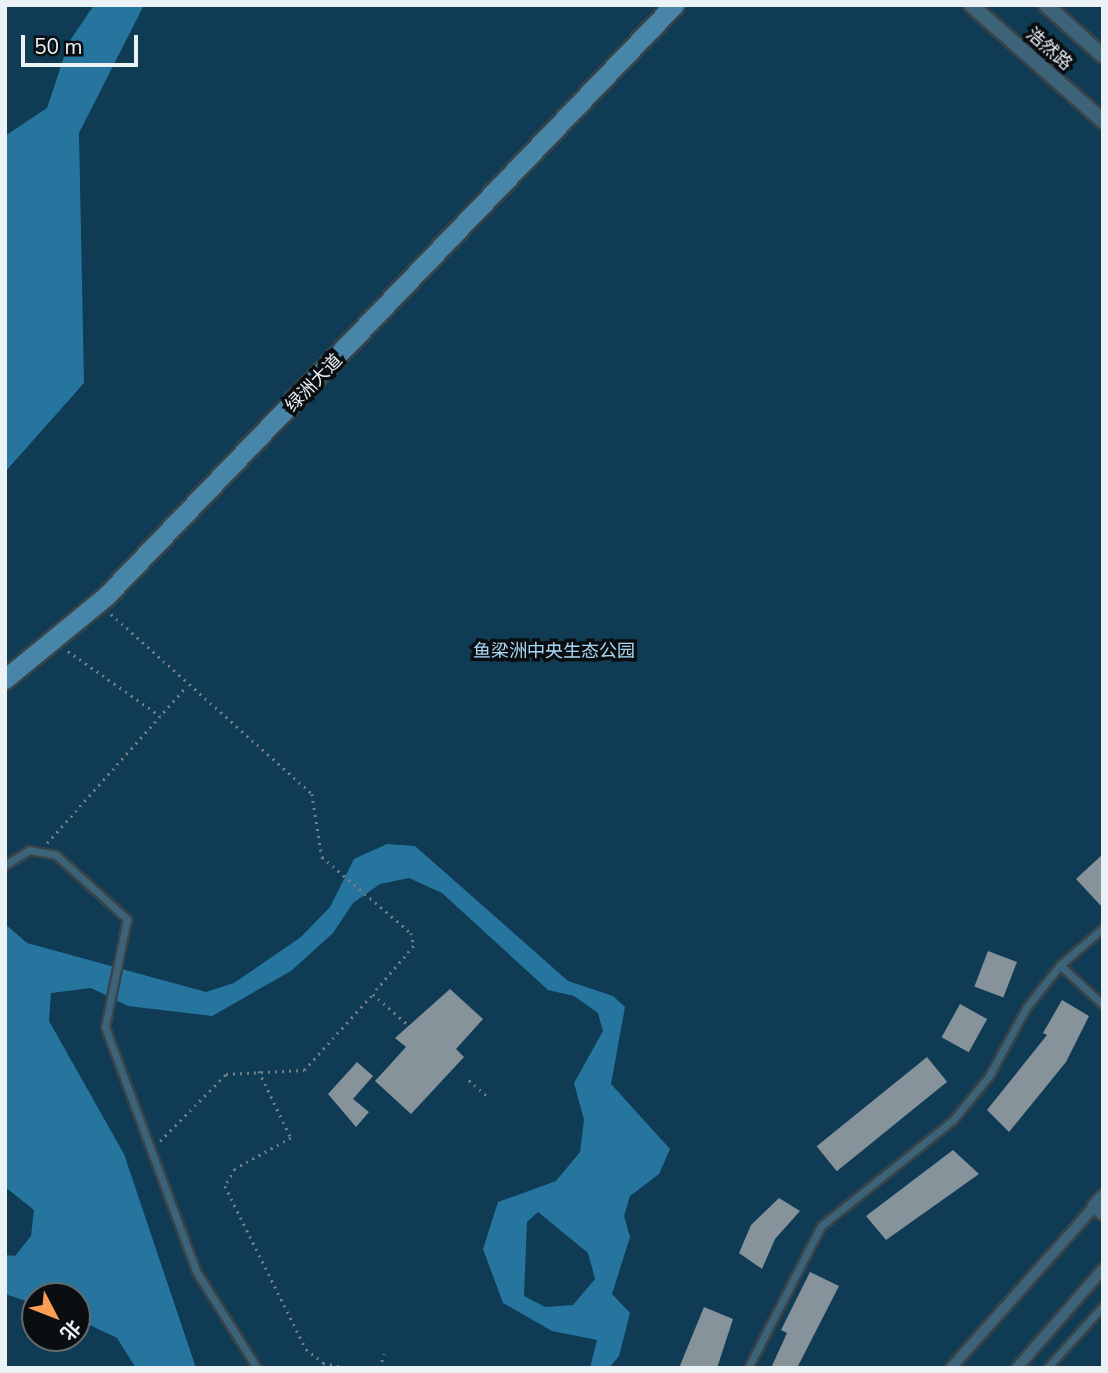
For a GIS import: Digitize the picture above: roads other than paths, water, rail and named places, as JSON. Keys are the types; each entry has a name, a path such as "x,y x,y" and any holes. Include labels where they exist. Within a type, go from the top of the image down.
{"main road":[{"name":"绿洲大道","path":"607,70 659,5"},
{"name":"绿洲大道","path":"5,679 102,599 607,70 674,5"}],"street":[{"name":"浩然路","path":"971,5 1103,121"},
{"name":"浩然路","path":"1046,5 1103,56"},
{"path":"951,1368 1100,1205"},
{"path":"1017,1368 1103,1269"}],"lane":[{"path":"5,865 29,850 56,855 127,919 105,1027 153,1149 196,1271 257,1368"},
{"path":"748,1368 821,1226 953,1120 1060,965 1103,928"},
{"path":"1060,965 1103,1005"},
{"path":"1047,1368 1103,1306"}],"park label":[{"name":"鱼梁洲中央生态公园","path":"554,651"}]}
